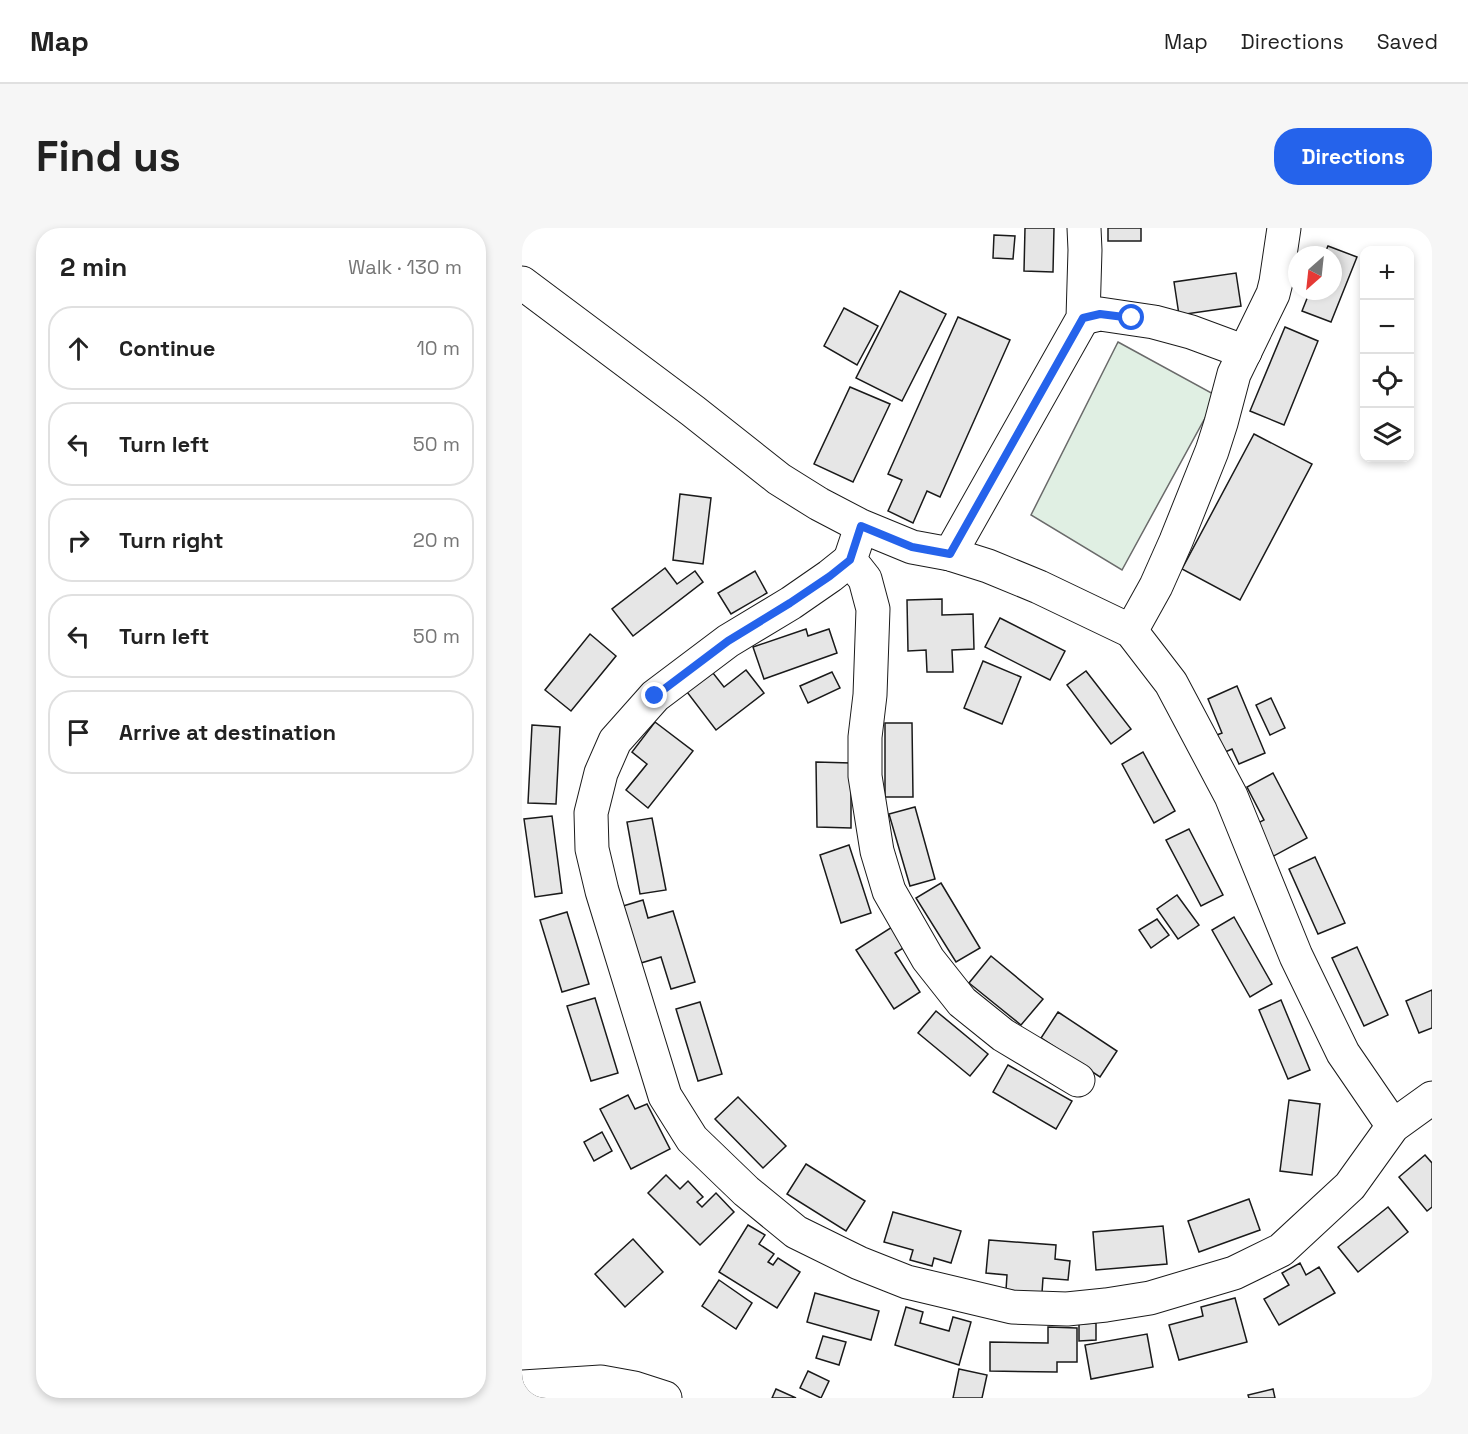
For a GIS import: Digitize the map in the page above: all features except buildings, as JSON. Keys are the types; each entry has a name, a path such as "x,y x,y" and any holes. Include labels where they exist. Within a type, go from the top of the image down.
{"street":[{"path":"950,554 1083,318 1084,228"},
{"path":"1131,631 1156,586 1176,541 1212,451 1233,374 1273,294 1284,228"},
{"path":"522,284 693,411 779,479 819,504 861,526 912,547 950,554 998,570 1131,631 1170,683 1231,796 1296,956 1343,1053 1393,1126"},
{"path":"1083,318 1100,314 1154,322 1191,332 1245,352"},
{"path":"861,526 850,560 790,603 728,641 655,696 615,741 601,773 591,813 592,849 602,891 665,1096 692,1139 746,1191 796,1232 859,1263 908,1282 1012,1307 1067,1309 1150,1298 1234,1273 1281,1250 1350,1186 1393,1126 1432,1098"},
{"path":"850,560 865,579 873,609 870,695 865,736 865,777 877,851 889,891 928,959 962,1002 1003,1035 1078,1080"},
{"path":"522,1387 601,1382 634,1388 665,1398"}],"green space":[{"path":"1118,342 1217,396 1122,570 1031,515"}],"route":[{"path":"655,696 728,641 790,603 850,560 861,526 912,547 950,554 1083,318 1100,314 1132,318"}]}
